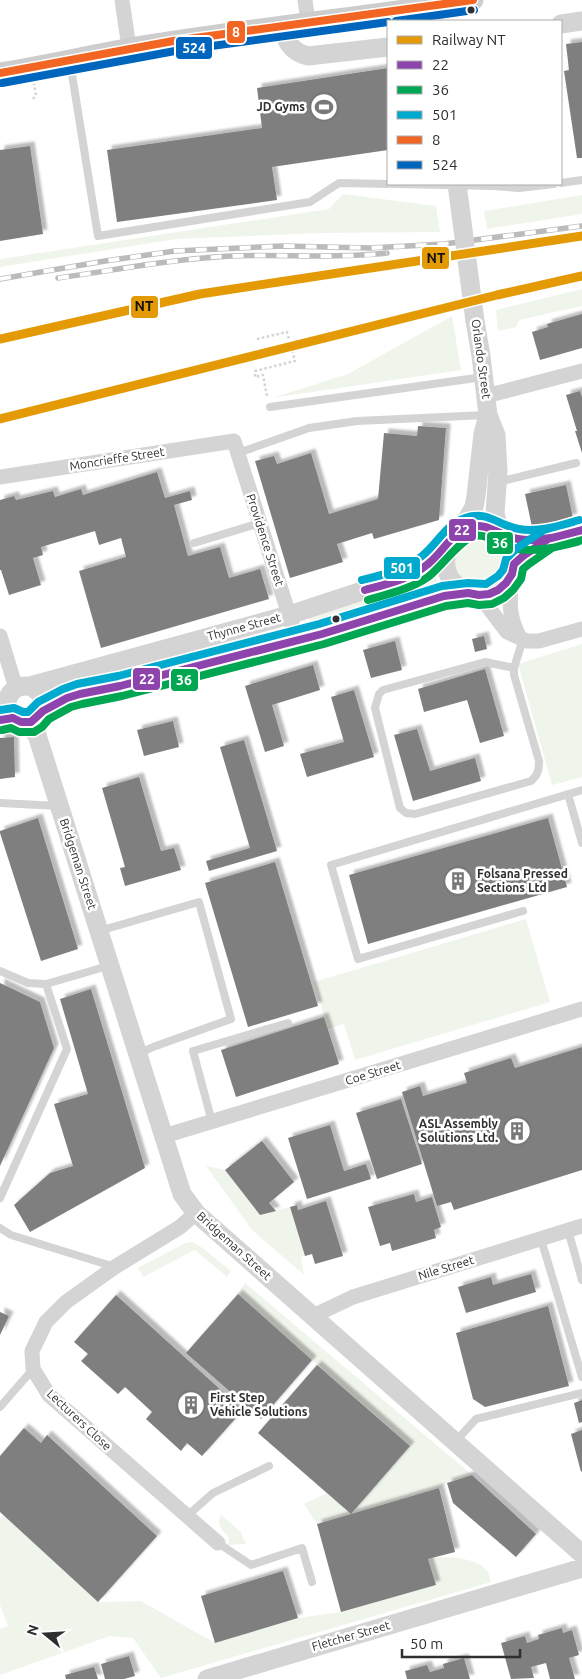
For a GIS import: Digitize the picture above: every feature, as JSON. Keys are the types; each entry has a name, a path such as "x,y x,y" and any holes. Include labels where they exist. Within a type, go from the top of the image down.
{"main road":[{"path":"0,72 129,48 444,2 473,0"}],"street":[{"path":"122,0 129,48"},
{"path":"305,0 308,22"},
{"path":"562,24 582,21"},
{"path":"281,26 288,45 297,52 308,56 387,46"},
{"name":"Orlando Street","path":"457,185 488,415 496,435 498,482 495,513 501,533"},
{"path":"486,396 582,371"},
{"name":"Orlando Street","path":"452,540 474,507 483,434 488,415"},
{"name":"Moncrieffe Street","path":"0,477 236,447"},
{"name":"Providence Street","path":"236,447 297,640"},
{"name":"Thynne Street","path":"14,692 289,615 414,574 433,560 464,529 474,526 485,525 518,539 548,539 582,530"},
{"path":"501,533 510,543 514,553 510,608 513,623 522,639"},
{"name":"Thynne Street","path":"26,720 67,698 80,694 120,686 297,640 444,596 489,594 498,590 506,583 513,569 523,556 548,539"},
{"path":"452,540 445,556 446,568 450,579 458,588 474,594 507,632 532,642 582,629"},
{"path":"0,636 14,692 8,708 26,720 43,698 36,688 14,692"},
{"name":"Bridgeman Street","path":"26,720 59,806 182,1194 196,1213 582,1554"},
{"name":"Coe Street","path":"164,1136 582,1009"},
{"path":"33,1369 32,1351 46,1322 66,1302 115,1267 180,1227 196,1213"},
{"name":"Nile Street","path":"312,1316 353,1297 575,1228"},
{"name":"Lecturers Close","path":"33,1369 49,1395 218,1543"},
{"name":"Fletcher Street","path":"206,1679 582,1568"}],"lane":[{"path":"70,60 98,236 310,202 339,183 387,184"},
{"path":"562,183 582,180"},
{"path":"444,185 519,188 545,185"},
{"path":"270,407 484,376"},
{"path":"236,447 310,428 358,422 488,415"},
{"path":"498,482 576,463"},
{"path":"194,543 260,523"},
{"path":"514,668 485,662 384,690 379,694 375,708 400,808 415,814 531,781 537,776 539,761 514,675 514,668 522,639"},
{"path":"523,911 358,959 331,865 582,790"},
{"path":"568,794 582,843"},
{"path":"0,803 59,806"},
{"path":"99,931 199,902 231,1019 153,1046 138,1054"},
{"path":"0,971 28,983 46,984 110,965"},
{"path":"0,1198 67,1049 46,984"},
{"path":"212,1122 192,1051 288,1023"},
{"path":"0,1228 11,1235 115,1267"},
{"path":"575,1228 582,1280"},
{"path":"541,1239 582,1377"},
{"path":"0,1407 33,1369"},
{"path":"455,1442 476,1419 582,1392"},
{"path":"187,1516 213,1493 269,1466"},
{"path":"218,1543 251,1565 302,1548 312,1582"}],"path":[{"path":"257,339 288,332 295,361 255,371 255,376 264,375 270,407"}],"shaded area":[{"path":"343,194 436,206 440,232 320,233 177,239 0,267 0,259 329,209"},
{"path":"582,195 582,214 487,229 484,211"},
{"path":"582,289 582,306 519,320 516,327 498,331 496,310"},
{"path":"452,316 461,370 272,398 348,374"},
{"path":"475,536 485,536 498,543 505,556 505,566 498,579 485,586 475,586 466,582 459,575 455,566 455,556 459,547 466,540"},
{"path":"434,573 441,590 316,628 311,626 309,621 310,615 422,582"},
{"path":"582,644 582,777 552,785 518,664"},
{"path":"526,919 550,1002 355,1060 344,1024 328,1029 314,982"},
{"path":"206,1166 225,1170 260,1214 290,1207 305,1256 301,1257 304,1275 252,1230"},
{"path":"192,1242 231,1271 227,1277 195,1250 143,1277 138,1268 185,1243"},
{"path":"245,1283 472,1475 447,1483 439,1488 351,1514 410,1446 238,1294"},
{"path":"327,1493 351,1514 317,1524 304,1504"},
{"path":"3,1515 98,1602 141,1601 215,1643 298,1618 341,1612 435,1585 428,1559 451,1557 468,1560 482,1566 487,1571 491,1582 161,1678 133,1638 110,1636 0,1675 0,1629 8,1626 0,1605 0,1519"},
{"path":"221,1515 240,1531 246,1544 228,1545 229,1537 219,1524"}],"building":[{"path":"582,42 582,158 577,158 564,71 569,70 566,44"},
{"path":"387,68 387,150 272,167 277,200 117,222 107,150 262,128 257,88"},
{"path":"30,146 43,234 0,241 0,150"},
{"path":"582,314 582,348 540,360 532,332 548,327 547,324"},
{"path":"580,391 582,397 582,453 566,395"},
{"path":"418,426 446,428 439,520 374,539 372,533 337,544 343,562 290,578 255,461 274,456 277,464 311,453 329,514 378,499 384,433 417,436"},
{"path":"157,472 165,498 190,491 192,500 174,505 188,556 220,547 229,578 260,569 269,599 101,648 79,571 126,557 121,538 99,545 95,531 41,547 43,555 33,558 41,585 9,595 0,570 0,500 14,496 16,500 53,491 55,497 81,489 83,495"},
{"path":"566,485 573,518 532,527 525,494"},
{"path":"484,636 487,649 475,652 472,639"},
{"path":"395,641 402,670 371,678 363,650"},
{"path":"313,665 320,690 272,705 284,746 265,752 245,686"},
{"path":"485,669 504,736 480,743 467,700 424,712 418,689"},
{"path":"354,690 374,757 307,777 300,754 344,742 331,697"},
{"path":"173,721 179,747 144,756 137,730"},
{"path":"417,729 430,771 475,758 481,781 413,801 394,735"},
{"path":"14,737 15,777 0,779 0,738"},
{"path":"244,740 277,851 209,871 206,861 250,848 220,747"},
{"path":"139,777 161,851 174,848 181,870 125,886 120,868 125,867 102,788"},
{"path":"38,818 78,949 41,961 0,833 0,831"},
{"name":"Folsana Pressed Sections Ltd","path":"548,818 567,887 368,944 349,875"},
{"path":"275,862 318,1006 248,1027 205,883"},
{"path":"0,983 40,1002 54,1048 0,1166"},
{"path":"91,989 145,1168 30,1232 14,1205 50,1173 73,1166 54,1104 88,1094 60,999"},
{"path":"324,1017 339,1064 236,1097 221,1050"},
{"name":"ASL Assembly Solutions Ltd.","path":"582,1047 582,1170 454,1210 451,1202 437,1206 402,1092 420,1086 423,1096 467,1083 464,1073 511,1058 515,1068"},
{"path":"401,1099 422,1164 377,1179 356,1113"},
{"path":"330,1125 344,1171 366,1164 371,1179 307,1199 288,1138"},
{"path":"262,1141 294,1182 269,1203 276,1211 260,1215 225,1170"},
{"path":"414,1194 416,1202 432,1197 441,1227 434,1230 436,1238 392,1251 390,1243 380,1246 368,1207"},
{"path":"326,1201 343,1256 315,1264 312,1254 305,1256 290,1207 297,1205 298,1210"},
{"path":"531,1274 536,1292 466,1313 458,1287 491,1277 493,1285"},
{"path":"238,1294 312,1360 261,1419 186,1353"},
{"path":"116,1295 243,1410 202,1456 187,1443 181,1451 146,1419 152,1412 125,1387 118,1394 81,1361 88,1354 74,1342"},
{"path":"548,1306 569,1386 485,1407 473,1399 456,1333"},
{"path":"0,1312 9,1316 0,1335"},
{"path":"317,1365 410,1446 351,1514 258,1433"},
{"path":"582,1400 582,1422 579,1423 574,1403"},
{"path":"24,1428 41,1443 47,1435 157,1536 98,1602 0,1512 0,1456"},
{"path":"582,1430 582,1471 581,1472 571,1434"},
{"path":"472,1475 536,1534 516,1557 453,1503 447,1483"},
{"path":"439,1488 455,1552 428,1559 436,1585 341,1612 317,1524"},
{"path":"283,1571 298,1618 215,1643 201,1596"},
{"path":"562,1628 563,1633 572,1630 579,1655 569,1658 575,1679 550,1679 546,1663 531,1667 534,1678 511,1679 501,1643 525,1636 527,1643 539,1639 538,1635"},
{"path":"129,1656 135,1676 124,1679 105,1679 101,1664"},
{"path":"464,1658 470,1679 407,1679 405,1671 427,1665 430,1672 444,1668 443,1664"},
{"path":"94,1667 98,1679 66,1679 65,1675"}],"railway":[{"path":"0,279 175,251 282,246 370,248 444,244 582,226"},
{"path":"58,278 209,257 348,256 387,253"}],"rail line":[{"name":"NT","path":"0,339 200,294 582,236"},
{"name":"NT","path":"0,419 497,295 582,276"}],"transit line":[{"name":"8","path":"0,73 173,41 473,0"},
{"name":"524","path":"403,20 474,10"},
{"name":"524","path":"2,83 175,51 387,22"},
{"name":"501","path":"362,580 394,571 415,561 452,525 465,518 473,516 487,517 512,527 526,530 560,526 573,522"},
{"name":"501","path":"0,710 14,708 28,712 38,702 77,684 118,676 319,624 442,586 468,583 486,584 498,576 503,570 506,559 517,548 544,530 579,520"},
{"name":"22","path":"365,590 414,574 433,560 451,539 461,531 474,526 487,527 511,538 525,540 561,536 575,532"},
{"name":"22","path":"0,720 13,718 21,722 31,722 43,711 67,698 80,694 120,686 322,634 444,596 468,593 489,594 498,590 506,583 512,574 514,564 523,556 548,539 582,530"},
{"name":"36","path":"368,600 399,591 428,577 463,542 474,536 485,536 511,548 525,550 562,546 577,542"},
{"name":"36","path":"2,730 11,728 19,732 34,732 49,719 71,707 122,696 324,644 446,606 468,603 479,605 492,604 504,598 513,590 521,579 523,569 529,564 552,548 582,540"}],"place":[{"name":"JD Gyms","path":"324,107"},
{"name":"Folsana Pressed Sections Ltd","path":"458,881"},
{"name":"ASL Assembly Solutions Ltd.","path":"517,1131"},
{"name":"First Step Vehicle Solutions","path":"191,1405"}]}
